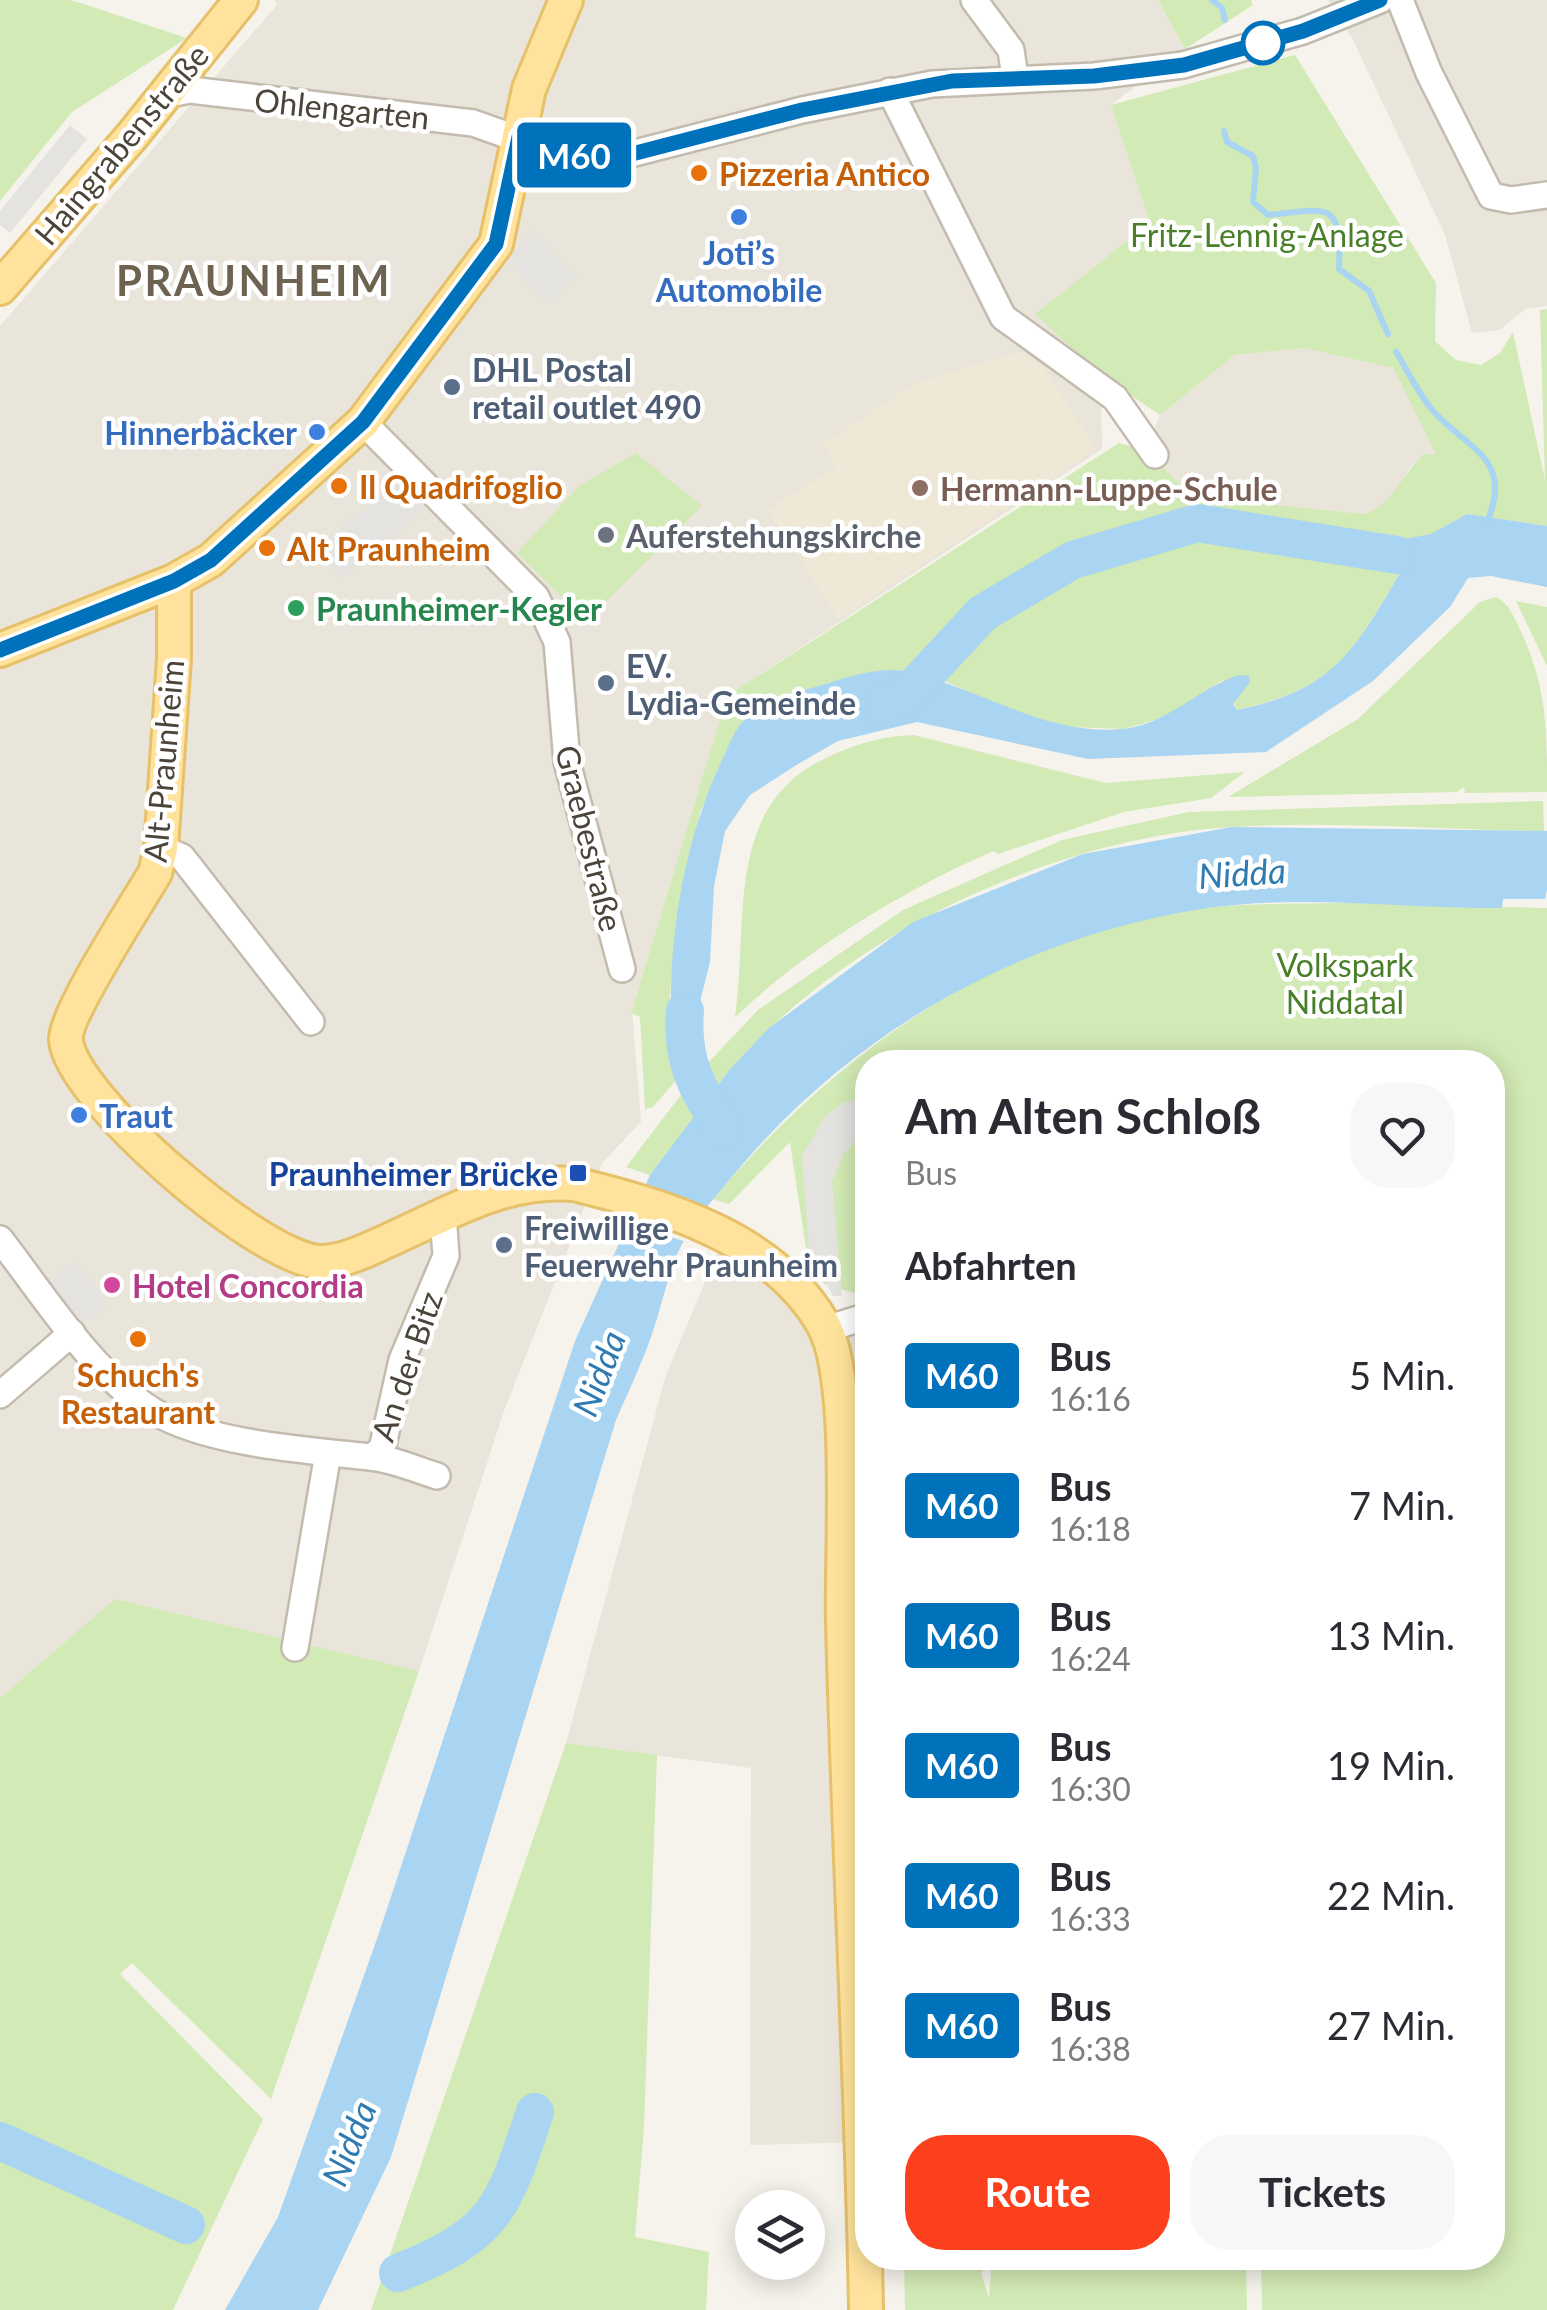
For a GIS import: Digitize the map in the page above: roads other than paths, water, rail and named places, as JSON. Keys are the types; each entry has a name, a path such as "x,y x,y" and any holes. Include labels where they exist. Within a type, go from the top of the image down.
{"main road":[{"name":"Haingrabenstraße","path":"0,288 241,0"},
{"path":"0,650 174,581 211,560 363,422 496,244 528,89 566,0"},
{"name":"Alt-Praunheim","path":"174,581 174,660 162,848 155,873 77,1008 66,1037 72,1062 89,1088 170,1168 247,1232 287,1256 328,1262 363,1252 502,1189 546,1182 574,1184 722,1233 758,1253 792,1282 826,1329"},
{"path":"826,1329 840,1392 846,1772 855,1926"},
{"path":"865,2270 866,2310"}],"street":[{"path":"974,0 1011,50 1015,78"},
{"name":"Ohlengarten","path":"164,95 190,90 473,122 560,154 628,155 890,91 952,81 1094,76 1184,65 1303,31 1380,0"},
{"path":"1400,0 1429,74 1491,196 1511,200 1547,195"},
{"path":"890,91 1003,318 1115,398 1155,455"},
{"name":"Graebestraße","path":"363,422 536,597 557,642 567,762 622,968"},
{"path":"162,848 182,857 311,1022"},
{"name":"An der Bitz","path":"371,1457 382,1449 402,1360 446,1256 443,1215"},
{"path":"0,1238 72,1333 129,1392 154,1411 233,1438 371,1457 436,1476"},
{"path":"826,1329 855,1320"},
{"path":"0,1395 72,1333"},
{"name":"An der Bitz","path":"295,1648 328,1453"}],"water":[{"path":"1467,514 1547,526 1547,587 1491,576 1468,578 1450,607 1373,681 1266,752 1088,759 917,722 838,741 750,795 725,831 714,886 710,962 686,1058 673,1055 671,979 686,865 723,758 738,727 755,712 796,693 885,670 931,678 1038,718 1093,729 1122,729 1154,721 1239,675 1249,676 1250,682 1233,704 1237,710 1270,702 1318,679 1337,664 1368,625 1400,573 1346,550 1431,534"},
{"name":"Nidda","path":"1232,827 1547,831 1547,889 1545,899 1503,899 1502,908 1318,902 1245,904 1141,921 1075,940 951,994 866,1050 855,1050 855,1058 788,1115 708,1206 675,1260 651,1337 616,1420 391,2157 318,2310 225,2310 278,2217 378,1936 575,1341 650,1175 730,1069 769,1028 913,922 1083,854"}],"waterway":[{"path":"1212,0 1222,8 1225,20"},
{"path":"1224,131 1227,142 1253,156 1253,202 1268,215 1318,211 1328,213 1334,220 1339,269 1369,291 1388,334"},
{"path":"1396,352 1429,406 1484,457 1491,469 1494,501 1487,522"},
{"path":"883,705 901,701 983,613 1073,560 1197,523 1397,555"},
{"path":"685,1011 685,1044 693,1074 725,1128"},
{"path":"398,2273 457,2245 492,2214 514,2172 535,2112"},
{"path":"0,2141 186,2225"}],"place":[{"name":"Pizzeria Antico","path":"699,173"},
{"name":"Joti’s Automobile","path":"739,217"},
{"name":"DHL Postal retail outlet 490","path":"452,387"},
{"name":"Hinnerbäcker","path":"317,432"},
{"name":"Il Quadrifoglio","path":"339,486"},
{"name":"Hermann-Luppe-Schule","path":"920,488"},
{"name":"Auferstehungskirche","path":"606,535"},
{"name":"Alt Praunheim","path":"267,548"},
{"name":"Praunheimer-Kegler","path":"296,608"},
{"name":"EV. Lydia-Gemeinde","path":"606,683"},
{"name":"Traut","path":"79,1115"},
{"name":"Praunheimer Brücke","path":"578,1173"},
{"name":"Freiwillige Feuerwehr Praunheim","path":"504,1245"},
{"name":"Hotel Concordia","path":"112,1285"},
{"name":"Schuch's Restaurant","path":"138,1339"}],"district":[{"name":"PRAUNHEIM","path":"254,280"}],"park label":[{"name":"Fritz-Lennig-Anlage","path":"1267,234"},
{"name":"Volkspark Niddatal","path":"1345,982"}]}
